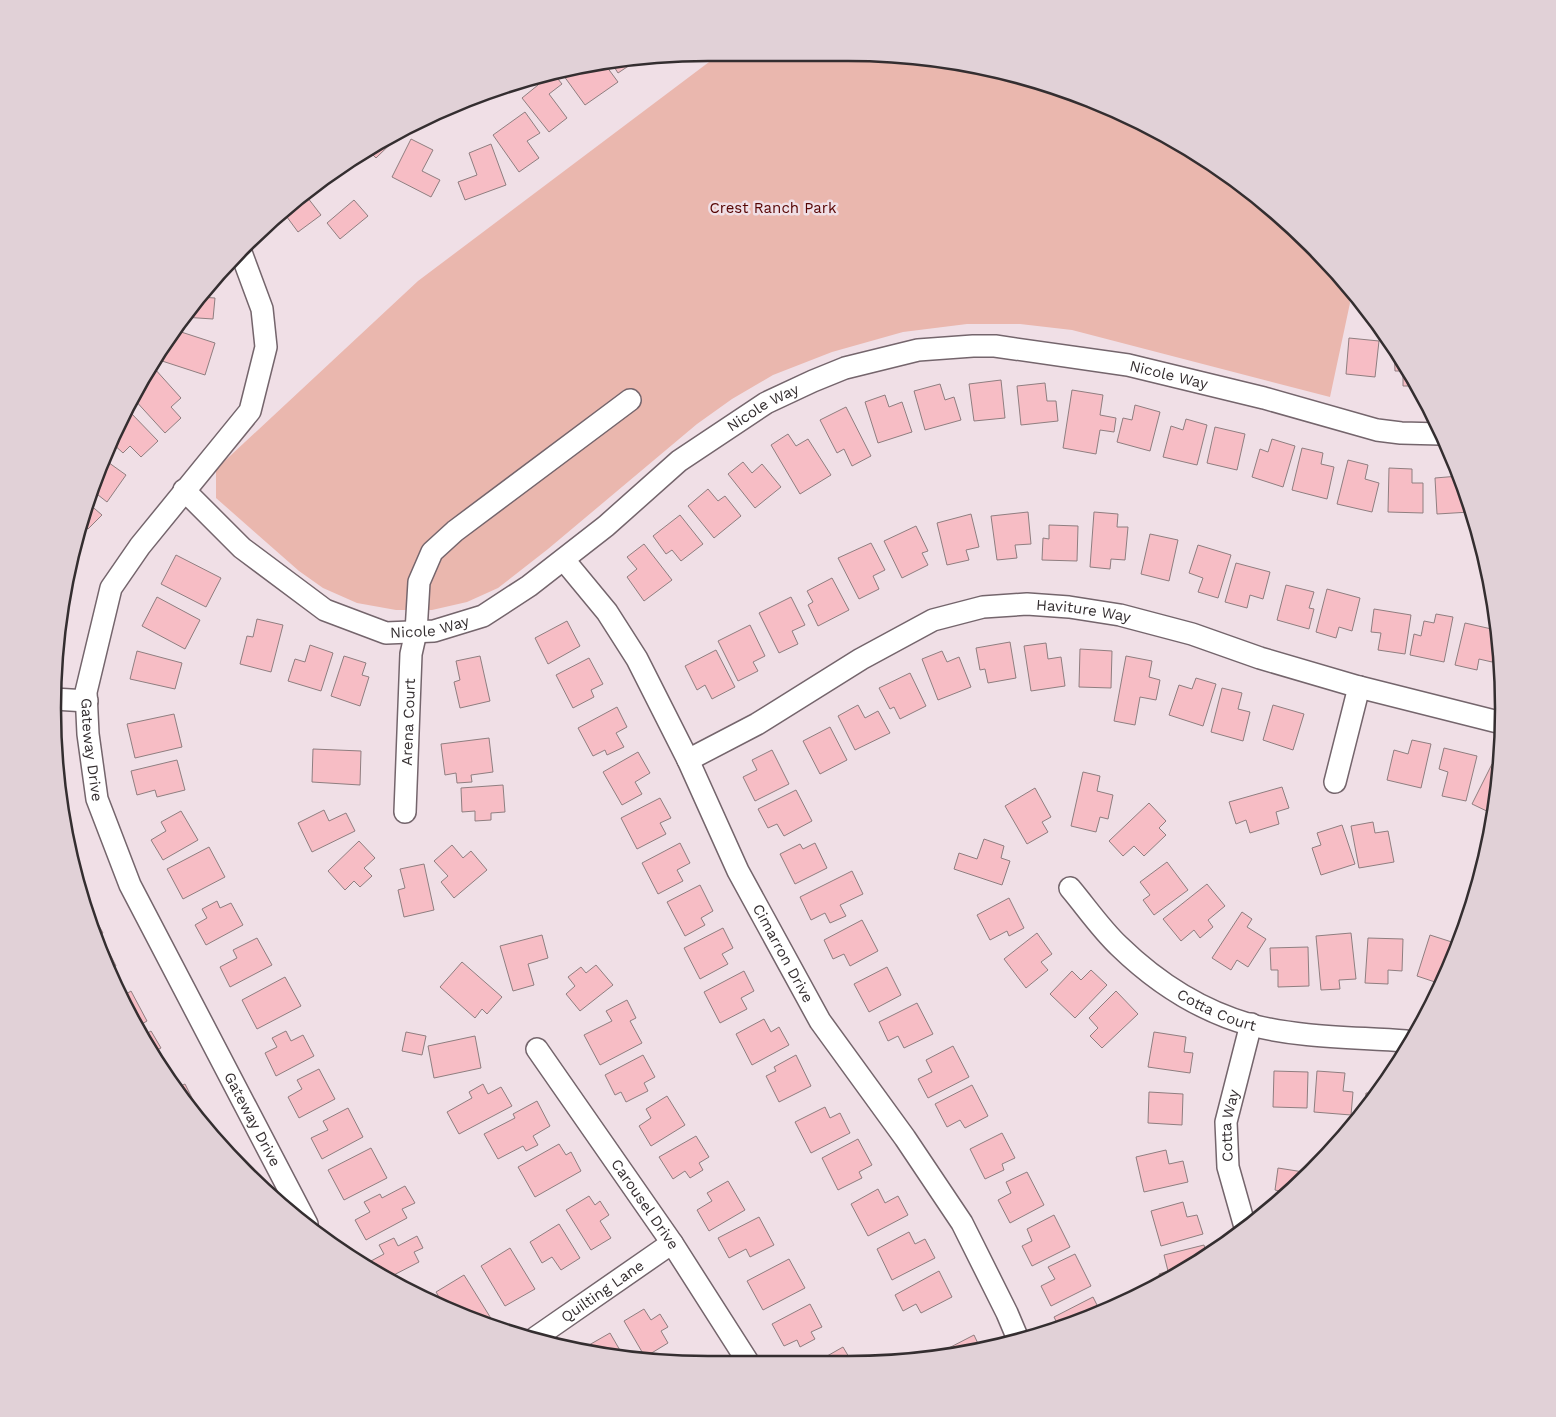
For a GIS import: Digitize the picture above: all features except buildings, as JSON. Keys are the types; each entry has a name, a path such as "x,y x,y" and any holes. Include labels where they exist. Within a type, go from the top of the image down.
{"street":[{"name":"Gateway Drive","path":"243,259 262,309 266,347 250,411 140,546 111,588 86,692 88,734 97,799 130,885 300,1210"},
{"name":"Nicole Way","path":"184,490 242,548 325,610 386,634 434,631 483,616 564,560 606,526 678,461 766,403 846,368 918,350 995,346 1128,364 1264,398 1377,430 1433,434"},
{"name":"Arena Court","path":"405,812 411,654 416,632 419,582 432,552 455,530 630,400"},
{"name":"Cimarron Drive","path":"564,560 607,612 636,659 688,760 738,871 820,1021 905,1138 962,1223 1016,1334"},
{"name":"Haviture Way","path":"688,760 757,724 861,659 933,620 983,607 1027,604 1069,607 1120,615 1192,634 1260,658 1359,687 1494,721"},
{"path":"1335,782 1359,687"},
{"path":"61,699 87,701"},
{"name":"Cotta Court","path":"1070,888 1118,945 1146,970 1179,994 1215,1012 1251,1024 1290,1032 1402,1042"},
{"name":"Cotta Way","path":"1243,1221 1228,1167 1226,1122 1251,1024"},
{"name":"Carousel Drive","path":"537,1048 672,1244 744,1356"},
{"name":"Quilting Lane","path":"541,1334 672,1244"}],"green space":[{"name":"Crest Ranch Park","path":"710,61 848,61 932,67 1015,83 1056,96 1134,128 1207,170 1242,195 1305,251 1334,282 1350,303 1330,397 1072,330 1020,324 967,324 903,332 832,352 773,375 732,399 697,424 548,549 498,588 467,602 432,610 396,610 357,603 323,588 299,571 216,498 216,469 418,281"}]}
